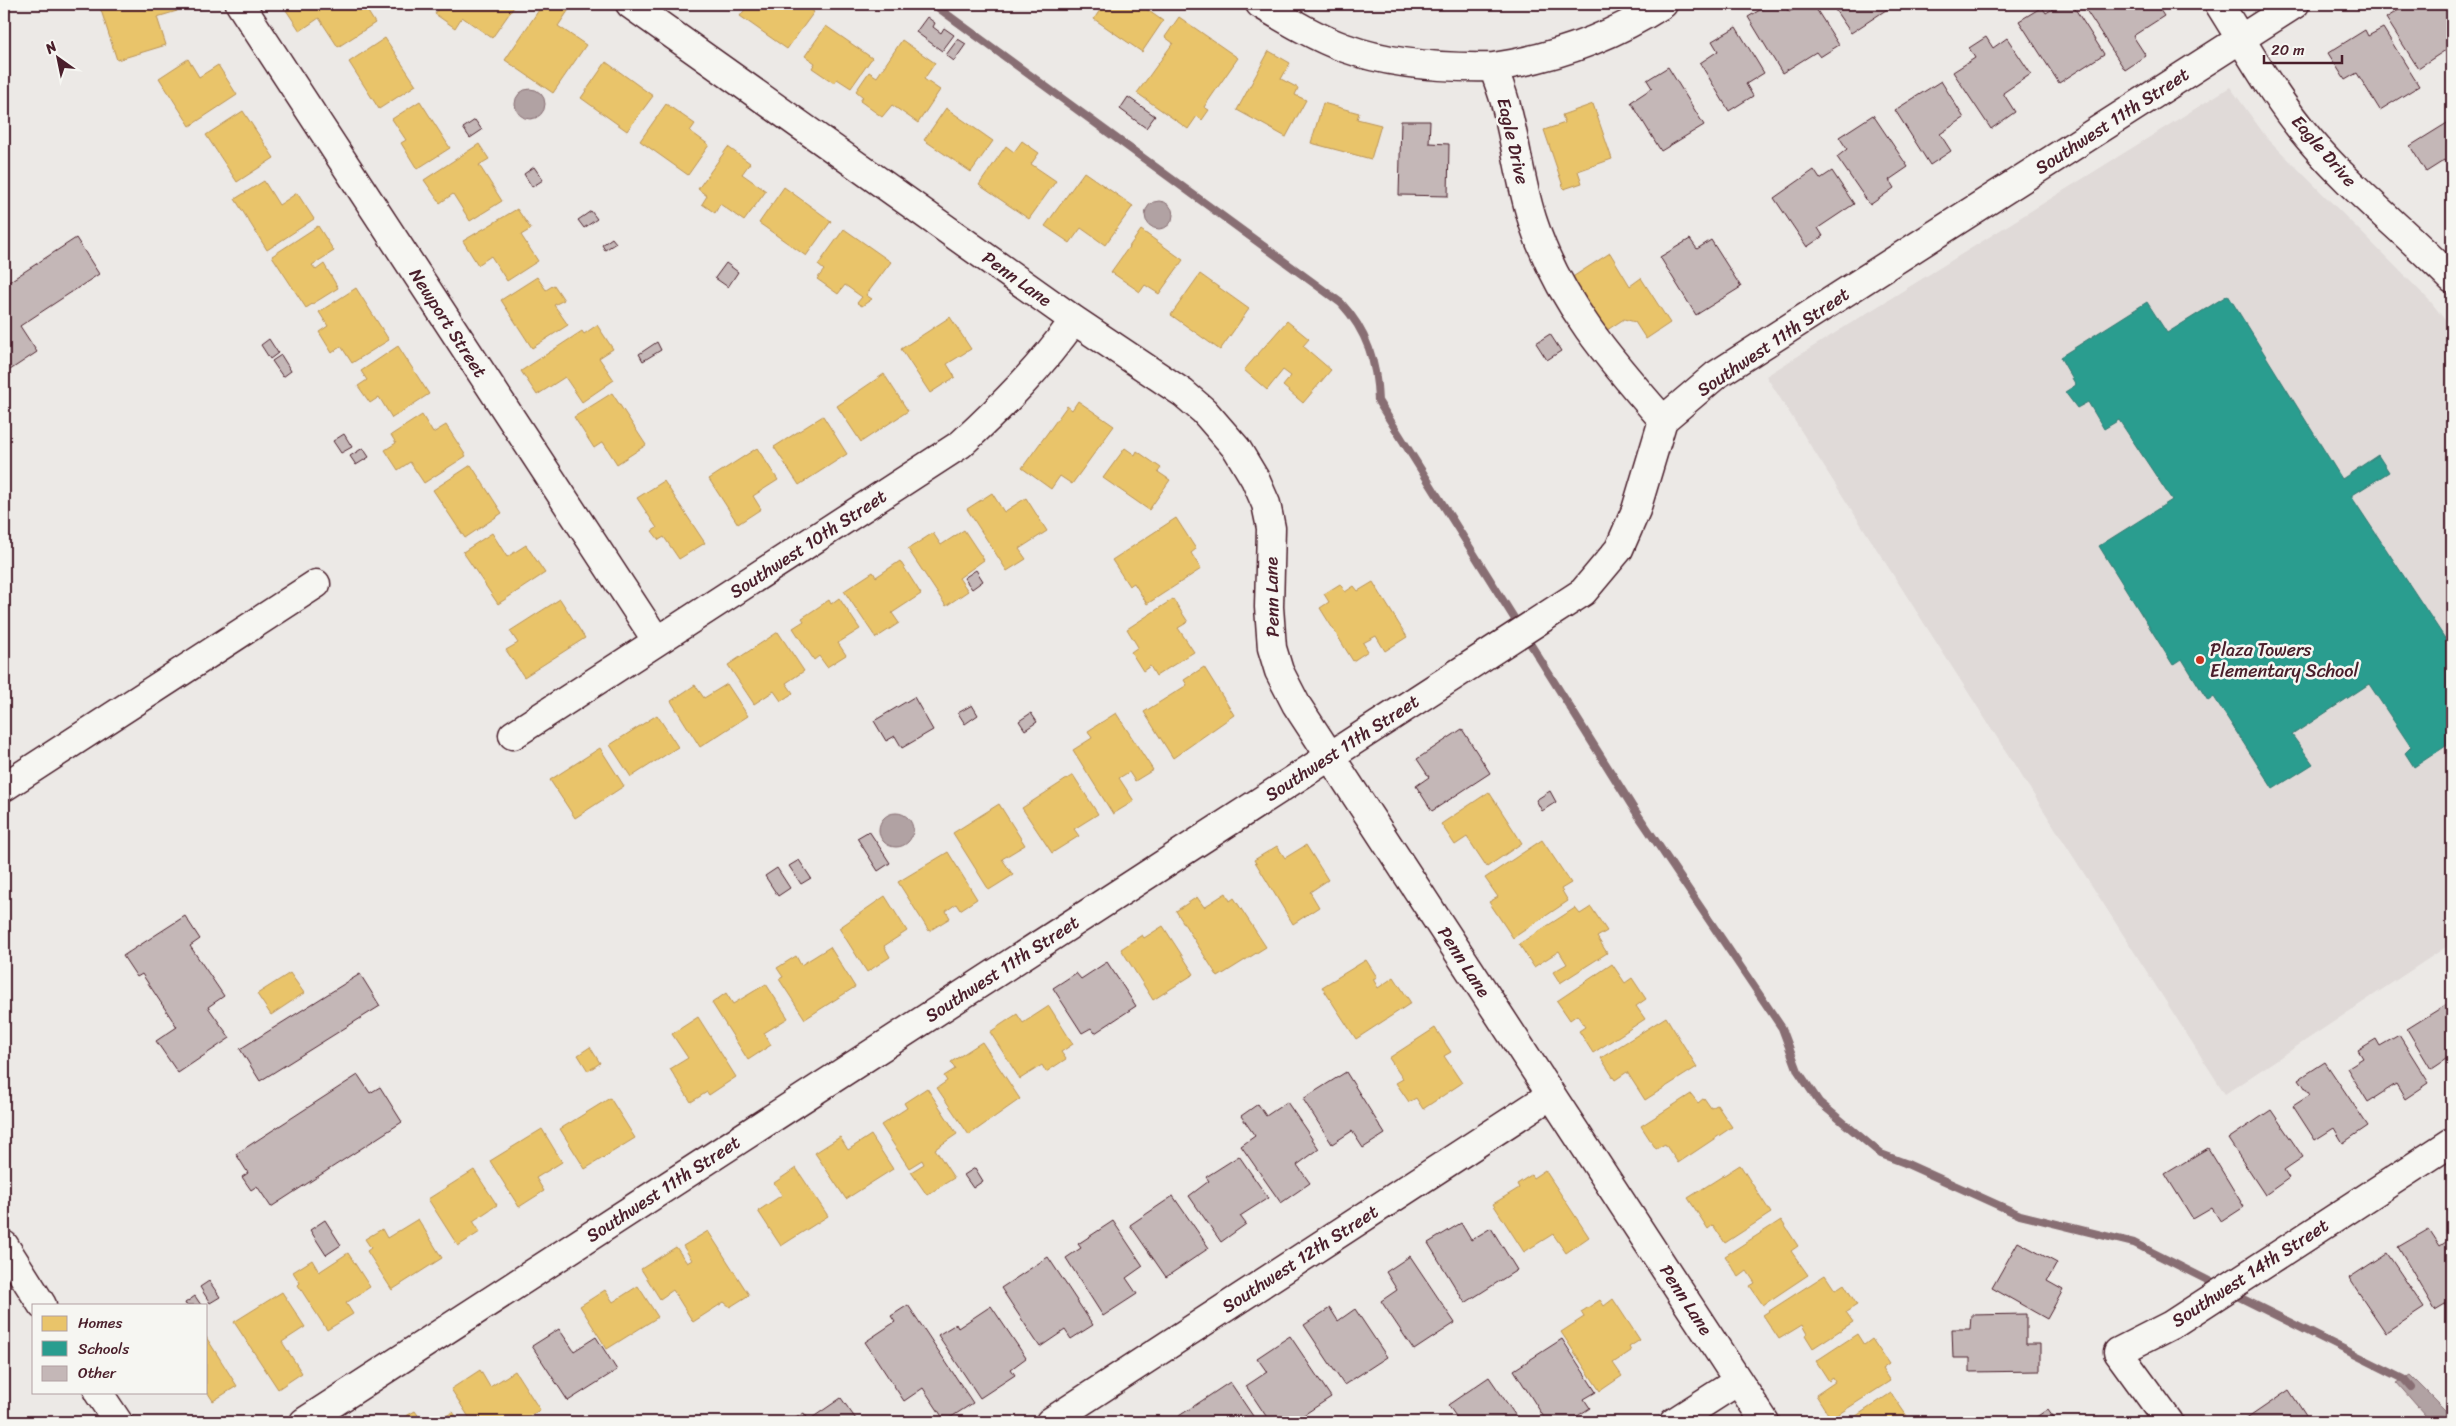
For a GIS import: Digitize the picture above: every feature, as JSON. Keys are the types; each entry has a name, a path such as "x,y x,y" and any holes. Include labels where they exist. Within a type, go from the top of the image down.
{"street":[{"name":"Newport Street","path":"240,4 657,642"},
{"name":"Penn Lane","path":"630,4 1074,320 1184,393 1204,411 1237,448 1255,478 1266,504 1271,528 1269,607 1272,648 1279,671 1296,704 1765,1422"},
{"path":"1260,4 1298,26 1346,48 1424,65 1493,67 1531,61 1568,51 1604,37 1663,4"},
{"name":"Eagle Drive","path":"2219,4 2266,80 2309,139 2390,222 2452,279"},
{"name":"Southwest 11th Street","path":"304,1422 1583,592 1619,549 1636,510 1663,420 1716,375 2295,4"},
{"name":"Eagle Drive","path":"1493,67 1507,110 1521,180 1534,225 1549,266 1566,299 1624,375 1663,420"},
{"name":"Southwest 10th Street","path":"513,735 961,444 1029,376 1055,347 1074,320"},
{"path":"4,788 316,584"},
{"name":"Southwest 12th Street","path":"1050,1422 1551,1095"},
{"name":"Southwest 14th Street","path":"2169,1422 2118,1352 2171,1325 2452,1142"},
{"path":"4,1245 41,1304"},
{"path":"1674,1422 1738,1381"},
{"path":"99,1394 118,1422"}],"shaded area":[{"name":"Plaza Towers Elementary School","path":"2230,87 2267,138 2431,302 2452,329 2452,943 2225,1094 1766,376"},
{"path":"530,89 540,94 545,104 540,114 530,119 520,114 515,104 520,94"},
{"path":"1159,201 1169,205 1173,215 1169,225 1159,229 1149,225 1145,215 1149,205"},
{"path":"896,813 908,818 913,830 908,842 896,847 884,842 879,830 884,818"},
{"path":"2410,1375 2452,1417 2452,1422 2431,1422 2397,1383"}],"building: Homes":[{"path":"99,4 184,4 176,7 177,11 157,17 166,45 117,60"},
{"path":"296,4 363,4 375,23 338,47 319,18 300,31 286,10"},
{"path":"442,4 516,4 492,38 462,17 455,28 435,14"},
{"path":"543,4 564,4 570,8 558,26 586,45 553,93 505,60"},
{"path":"749,4 803,4 814,12 787,49 740,16"},
{"path":"1104,4 1150,4 1146,9 1163,21 1142,52 1094,19"},
{"path":"1179,17 1238,58 1204,107 1209,110 1202,120 1197,116 1188,129 1137,93 1173,43 1165,37"},
{"path":"826,26 872,58 851,88 837,79 834,83 812,68 815,63 805,56"},
{"path":"385,38 416,85 379,109 349,62"},
{"path":"902,40 935,63 924,79 940,90 918,123 892,105 882,117 860,101 863,97 856,91 869,72 877,77"},
{"path":"1269,51 1290,63 1281,79 1298,88 1295,95 1306,100 1286,137 1237,110"},
{"path":"188,59 199,77 218,65 237,95 190,126 159,78"},
{"path":"606,62 653,96 627,131 581,98"},
{"path":"420,101 450,148 417,169 401,143 406,140 392,119"},
{"path":"1323,103 1359,113 1357,119 1381,125 1371,159 1311,143"},
{"path":"666,104 695,124 690,131 709,145 688,175 640,141"},
{"path":"1593,104 1612,159 1578,171 1582,183 1564,189 1544,130 1565,123 1562,115"},
{"path":"946,108 993,141 971,172 924,140"},
{"path":"243,111 274,158 237,182 206,135"},
{"path":"1022,141 1039,153 1031,164 1056,181 1029,219 979,185 1006,146 1014,152"},
{"path":"479,144 489,159 479,165 502,201 470,221 453,194 440,203 424,180"},
{"path":"728,147 750,163 742,174 766,191 744,221 720,204 715,213 702,204 707,196 698,189"},
{"path":"1084,172 1133,206 1105,245 1081,228 1070,243 1045,226"},
{"path":"264,181 279,205 297,193 314,219 267,250 235,199"},
{"path":"784,187 831,221 806,256 759,223"},
{"path":"517,209 531,229 521,235 538,261 507,281 491,256 478,265 463,241"},
{"path":"318,226 334,251 312,265 316,270 324,264 338,288 306,308 272,256"},
{"path":"844,229 891,262 866,295 872,299 862,306 857,303 862,297 845,285 838,294 817,279 824,270 818,265"},
{"path":"1141,230 1183,260 1159,294 1145,285 1140,292 1111,272"},
{"path":"1610,253 1630,286 1641,278 1670,323 1646,339 1635,322 1624,319 1604,332 1571,278"},
{"path":"1200,274 1249,309 1220,350 1171,315"},
{"path":"537,277 546,290 554,285 564,300 554,305 568,325 532,348 501,300"},
{"path":"356,288 389,340 352,363 341,346 332,353 319,332 328,326 319,312"},
{"path":"950,317 971,349 947,364 955,377 930,393 901,349"},
{"path":"1287,321 1309,339 1303,346 1331,370 1303,403 1283,386 1291,376 1283,370 1267,390 1244,370"},
{"path":"597,325 613,349 599,358 614,380 582,402 565,377 537,395 521,371 582,331 584,334"},
{"path":"398,346 429,394 392,418 379,397 370,403 358,386 367,380 361,371"},
{"path":"884,374 908,411 861,442 837,406"},
{"path":"612,393 646,445 617,464 603,442 594,448 574,417"},
{"path":"1078,401 1114,426 1072,484 1060,476 1051,489 1022,468 1067,406 1072,410"},
{"path":"422,415 433,433 446,425 466,456 424,483 410,462 398,470 385,450 396,443 391,435"},
{"path":"823,416 847,454 799,485 774,447"},
{"path":"757,448 778,480 753,496 761,509 738,524 709,479"},
{"path":"1125,448 1135,455 1137,451 1161,468 1158,472 1170,480 1149,510 1103,478"},
{"path":"471,465 502,513 465,538 433,490"},
{"path":"664,481 705,543 679,559 664,537 659,540 652,531 657,528 637,498"},
{"path":"992,493 1004,512 1026,498 1047,531 1019,549 1026,559 1007,571 967,509"},
{"path":"1176,518 1196,549 1191,553 1201,569 1147,604 1134,583 1129,586 1112,560"},
{"path":"964,530 984,560 959,578 968,591 946,606 908,549 933,533 941,545"},
{"path":"492,533 507,557 526,545 545,573 498,604 463,552"},
{"path":"900,561 921,594 892,613 899,623 876,638 844,591 873,572 876,577"},
{"path":"1373,582 1407,637 1385,651 1376,636 1363,643 1368,651 1353,661 1320,608 1329,602 1324,594 1340,584 1345,592 1354,586 1358,591"},
{"path":"839,598 860,629 838,643 846,655 827,667 819,656 814,660 793,628 804,621 802,618 829,600 831,604"},
{"path":"560,599 585,638 524,677 506,650 518,643 510,631"},
{"path":"1173,599 1188,622 1178,628 1194,652 1156,676 1150,666 1143,671 1131,652 1138,647 1127,629"},
{"path":"778,632 804,671 786,683 793,693 781,701 774,691 754,704 728,665"},
{"path":"1204,667 1234,715 1173,758 1144,712 1187,685 1184,680"},
{"path":"727,684 748,716 700,747 671,701 695,685 704,698"},
{"path":"1116,713 1153,770 1135,781 1129,772 1119,778 1134,801 1113,814 1073,750 1092,738 1088,731"},
{"path":"657,715 678,747 631,777 610,745"},
{"path":"600,748 624,786 575,818 550,780"},
{"path":"1073,775 1098,814 1074,829 1079,836 1052,853 1022,808"},
{"path":"1489,792 1522,843 1487,867 1467,837 1455,845 1441,824"},
{"path":"999,804 1025,845 1002,859 1013,875 989,890 953,833"},
{"path":"1542,840 1571,883 1561,889 1568,901 1513,938 1489,902 1498,897 1485,878"},
{"path":"1306,845 1328,880 1310,892 1319,907 1293,924 1254,860 1277,846 1285,858"},
{"path":"948,852 977,899 960,910 956,904 946,911 950,918 929,931 898,882"},
{"path":"1226,893 1230,901 1234,898 1266,947 1218,977 1176,911 1197,897 1204,907"},
{"path":"885,896 907,931 884,946 890,957 867,972 839,928"},
{"path":"1591,907 1607,931 1597,937 1607,953 1560,983 1553,972 1567,964 1559,951 1534,967 1519,944 1575,908 1580,914"},
{"path":"1163,926 1194,974 1153,1000 1121,949 1142,935 1144,938"},
{"path":"830,947 855,987 805,1019 779,979 783,977 777,968 796,956 801,965"},
{"path":"1366,960 1377,977 1373,979 1378,988 1394,977 1411,1003 1356,1039 1322,987"},
{"path":"1612,964 1625,983 1632,978 1646,999 1636,1006 1645,1019 1593,1053 1579,1031 1585,1027 1577,1015 1570,1020 1557,1001"},
{"path":"290,973 304,993 271,1015 257,994"},
{"path":"766,984 788,1018 764,1033 771,1045 748,1060 712,1003 726,993 733,1004"},
{"path":"1049,1006 1073,1044 1061,1052 1066,1059 1046,1072 1042,1065 1020,1079 990,1032 1017,1014 1023,1023"},
{"path":"698,1017 736,1077 709,1095 707,1092 691,1102 670,1069 688,1058 672,1034"},
{"path":"1666,1017 1697,1067 1645,1100 1627,1072 1615,1080 1601,1058"},
{"path":"1435,1028 1451,1052 1444,1056 1462,1083 1423,1109 1416,1098 1409,1102 1396,1083 1403,1079 1389,1058"},
{"path":"982,1042 1020,1099 969,1135 937,1088 947,1081 944,1076 955,1069 951,1062"},
{"path":"590,1047 600,1063 588,1071 578,1055"},
{"path":"927,1088 957,1134 935,1149 954,1178 927,1195 911,1172 924,1164 922,1160 909,1168 881,1125 907,1108 904,1103"},
{"path":"1691,1094 1698,1103 1704,1098 1711,1108 1717,1105 1732,1127 1678,1163 1665,1144 1656,1149 1641,1126"},
{"path":"610,1098 635,1138 585,1169 560,1129"},
{"path":"542,1129 562,1162 536,1178 544,1191 519,1207 490,1161"},
{"path":"871,1135 893,1169 846,1199 815,1153 840,1137 848,1150"},
{"path":"1740,1165 1771,1213 1725,1243 1713,1225 1708,1229 1688,1198"},
{"path":"796,1168 828,1216 781,1246 758,1211 782,1195 774,1183"},
{"path":"474,1170 497,1205 473,1221 480,1232 458,1246 428,1199"},
{"path":"1545,1170 1589,1237 1566,1253 1553,1234 1524,1252 1493,1204 1519,1188 1517,1184 1531,1175 1533,1178"},
{"path":"418,1219 442,1258 392,1290 367,1251 371,1248 365,1239 382,1229 387,1238"},
{"path":"1781,1220 1798,1246 1791,1251 1808,1275 1763,1305 1750,1286 1755,1283 1747,1271 1739,1277 1725,1256"},
{"path":"708,1231 749,1295 730,1307 724,1302 693,1322 673,1290 660,1299 641,1269 676,1247 687,1263 692,1260 683,1246"},
{"path":"348,1253 370,1287 346,1303 353,1314 327,1330 298,1285 300,1283 293,1272 312,1260 319,1272"},
{"path":"1825,1275 1835,1290 1844,1284 1857,1305 1846,1312 1853,1322 1813,1348 1805,1335 1807,1334 1802,1325 1779,1339 1763,1315"},
{"path":"638,1286 658,1317 607,1349 580,1306 605,1290 613,1302"},
{"path":"282,1292 305,1327 282,1342 302,1373 278,1389 234,1322"},
{"path":"1613,1299 1640,1340 1629,1347 1631,1351 1613,1363 1622,1376 1600,1391 1561,1332 1584,1317 1581,1312 1600,1300 1604,1306"},
{"path":"1857,1334 1864,1345 1872,1339 1889,1364 1882,1369 1890,1381 1831,1419 1816,1395 1835,1382 1833,1378 1829,1381 1816,1361"},
{"path":"208,1340 237,1386 213,1401 208,1393"},
{"path":"480,1370 490,1387 515,1371 540,1410 520,1422 472,1422 451,1389"},
{"path":"1891,1393 1911,1422 1847,1422"},
{"path":"415,1411 423,1422 396,1422"},
{"path":"453,1412 460,1422 436,1422"}],"building: Schools":[{"path":"2228,295 2342,479 2378,455 2389,472 2351,496 2452,649 2452,742 2414,767 2405,753 2411,747 2369,684 2292,735 2313,764 2273,789 2214,697 2208,701 2182,659 2173,665 2099,546 2172,500 2119,420 2104,429 2088,402 2077,408 2065,392 2076,385 2060,357 2147,302 2167,333"}],"building: Other":[{"path":"1770,4 1784,4 1789,12 1802,4 1813,4 1839,45 1820,57 1816,52 1782,73 1748,17"},
{"path":"1831,4 1895,4 1851,33"},
{"path":"2061,4 2072,4 2104,54 2059,83 2019,21 2042,7 2046,13"},
{"path":"2082,4 2156,4 2164,16 2133,36 2146,56 2125,70"},
{"path":"2408,4 2451,4 2452,7 2452,46 2418,68 2386,18"},
{"path":"927,17 935,23 933,27 941,33 944,28 954,35 942,51 916,32"},
{"path":"1736,27 1764,73 1746,84 1753,96 1729,111 1700,63 1718,51 1712,41"},
{"path":"2383,28 2419,86 2380,110 2357,73 2345,80 2328,53 2365,30 2368,36"},
{"path":"1986,37 1993,48 2007,38 2031,74 2003,93 2015,112 1991,129 1953,72 1975,58 1969,48"},
{"path":"958,39 966,44 954,61 946,55"},
{"path":"1668,67 1704,125 1661,151 1631,102 1652,88 1647,80"},
{"path":"1941,81 1964,118 1940,134 1951,151 1930,165 1895,110"},
{"path":"1128,97 1155,116 1146,128 1120,109"},
{"path":"1873,115 1908,167 1889,180 1894,188 1870,205 1837,157 1847,149 1839,137"},
{"path":"475,120 482,130 470,138 463,128"},
{"path":"2452,120 2452,171 2445,160 2426,172 2410,146"},
{"path":"1401,121 1430,121 1429,143 1449,144 1448,196 1399,195"},
{"path":"534,167 543,180 532,187 524,174"},
{"path":"1814,170 1820,179 1832,171 1854,204 1818,228 1823,236 1807,247 1774,198"},
{"path":"591,211 597,219 584,228 578,220"},
{"path":"76,238 99,274 20,326 37,352 4,374 4,285"},
{"path":"612,238 616,243 605,250 602,245"},
{"path":"1690,239 1697,249 1711,240 1741,287 1696,315 1660,257"},
{"path":"726,263 738,272 728,287 715,278"},
{"path":"1550,334 1561,351 1547,360 1536,343"},
{"path":"269,339 278,353 270,359 261,345"},
{"path":"657,342 661,350 643,361 639,354"},
{"path":"281,355 291,371 283,377 272,361"},
{"path":"344,434 352,447 341,453 333,441"},
{"path":"363,448 369,457 356,465 350,456"},
{"path":"976,570 983,581 972,589 964,578"},
{"path":"914,697 933,730 902,748 895,736 886,741 874,721"},
{"path":"972,705 978,715 965,724 958,713"},
{"path":"1031,713 1037,722 1025,730 1019,721"},
{"path":"1462,729 1490,773 1432,811 1416,786 1429,777 1417,759"},
{"path":"1550,791 1556,802 1542,811 1536,800"},
{"path":"869,831 890,863 878,871 857,838"},
{"path":"799,860 811,878 801,884 789,866"},
{"path":"777,868 790,888 778,896 765,876"},
{"path":"185,916 200,939 190,946 224,996 208,1007 230,1038 178,1073 156,1041 177,1027 142,974 137,977 123,956"},
{"path":"1107,962 1136,1006 1095,1033 1091,1028 1082,1033 1053,988 1076,973 1081,979"},
{"path":"360,974 380,1006 260,1081 240,1049"},
{"path":"2452,1001 2452,1055 2431,1069 2407,1029"},
{"path":"2399,1035 2429,1083 2405,1099 2396,1084 2368,1102 2347,1068 2363,1058 2358,1050 2376,1039 2380,1046"},
{"path":"2325,1062 2368,1126 2343,1143 2334,1128 2315,1140 2293,1106 2310,1095 2299,1079"},
{"path":"1346,1072 1385,1134 1363,1148 1352,1131 1332,1144 1303,1099"},
{"path":"358,1075 370,1093 380,1087 402,1122 271,1207 257,1186 251,1190 242,1177 248,1173 236,1154"},
{"path":"1287,1102 1319,1149 1297,1165 1310,1183 1281,1203 1241,1146 1255,1136 1241,1116 1258,1104 1266,1116"},
{"path":"2271,1110 2303,1157 2284,1170 2289,1178 2265,1195 2228,1139"},
{"path":"2208,1148 2244,1207 2221,1222 2212,1208 2193,1219 2165,1174"},
{"path":"1239,1156 1268,1198 1240,1216 1246,1224 1221,1242 1189,1196 1209,1181 1206,1177"},
{"path":"975,1168 983,1181 973,1188 964,1175"},
{"path":"1173,1196 1209,1248 1166,1277 1130,1225"},
{"path":"325,1220 341,1245 326,1255 310,1230"},
{"path":"1113,1221 1143,1266 1126,1278 1137,1294 1103,1316 1066,1258 1081,1248 1078,1244"},
{"path":"1461,1223 1471,1240 1491,1228 1517,1270 1465,1303 1428,1243"},
{"path":"2429,1229 2440,1246 2452,1238 2452,1300 2435,1310 2398,1247"},
{"path":"2018,1242 2057,1263 2047,1281 2063,1290 2047,1319 1992,1288"},
{"path":"2387,1253 2424,1308 2386,1333 2349,1278"},
{"path":"1410,1256 1455,1323 1414,1350 1381,1301 1397,1290 1386,1272"},
{"path":"1048,1257 1093,1325 1071,1339 1065,1330 1040,1347 1001,1288"},
{"path":"209,1281 220,1297 210,1303 200,1287"},
{"path":"195,1296 200,1304 186,1304"},
{"path":"908,1305 973,1403 945,1421 923,1388 904,1401 865,1342 895,1322 891,1316"},
{"path":"991,1306 1026,1358 1011,1369 1015,1375 980,1398 938,1335 956,1324 958,1328"},
{"path":"1330,1308 1338,1321 1355,1309 1387,1357 1344,1385 1304,1325"},
{"path":"2026,1314 2026,1344 2040,1344 2040,1371 1970,1372 1970,1358 1953,1358 1952,1329 1970,1329 1971,1315"},
{"path":"559,1329 574,1351 596,1337 617,1370 568,1401 532,1346"},
{"path":"1290,1336 1331,1397 1293,1422 1270,1422 1246,1386 1267,1372 1257,1358"},
{"path":"1562,1339 1596,1392 1584,1399 1590,1408 1568,1422 1547,1422 1514,1370"},
{"path":"1489,1377 1520,1422 1460,1422 1448,1405"},
{"path":"1230,1382 1257,1422 1183,1422 1179,1416"},
{"path":"2289,1390 2310,1422 2242,1422"},
{"path":"841,1398 858,1422 789,1422 804,1413 809,1420"},
{"path":"2048,1409 2057,1422 2029,1422"}],"waterway":[{"path":"933,4 1341,303 1350,314 1358,325 1369,348 1373,361 1378,401 1632,806 1782,1028 1798,1071 1819,1102 1881,1154 2020,1215 2134,1243 2219,1286"},
{"path":"2231,1293 2404,1379 2411,1387"}],"place":[{"name":"Plaza Towers Elementary School","path":"2200,660"}]}
